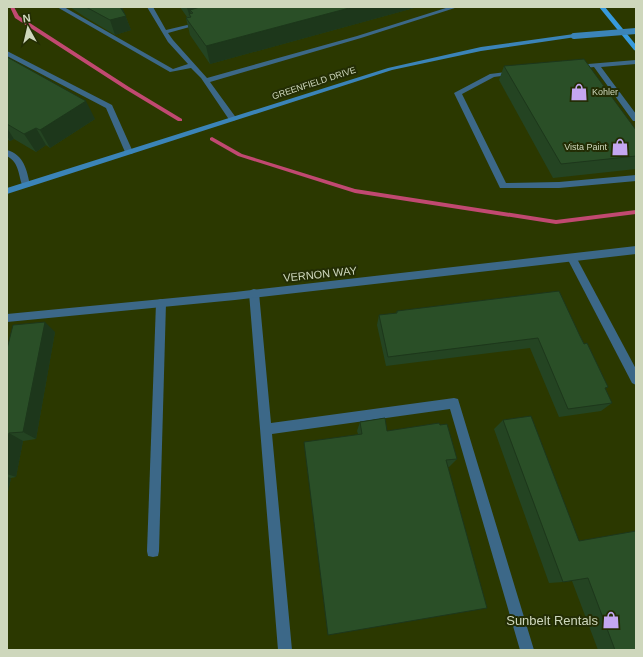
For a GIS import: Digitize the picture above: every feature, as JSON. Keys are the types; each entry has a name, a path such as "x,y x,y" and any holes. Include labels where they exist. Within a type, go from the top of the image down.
{"main road":[{"path":"602,7 636,49"},
{"name":"GREENFIELD DRIVE","path":"7,191 355,80 424,60 487,47 574,36 636,31"}],"street":[{"path":"60,7 172,71 192,65"},
{"path":"150,7 170,41 206,81 233,119"},
{"path":"206,81 359,37 455,7"},
{"path":"165,32 210,20"},
{"path":"7,53 109,107 129,152"},
{"path":"566,68 636,62"},
{"path":"596,66 636,119"},
{"path":"522,72 492,75 458,93 503,186 559,185 636,178"},
{"path":"7,153 13,155 20,162 26,185"},
{"name":"VERNON WAY","path":"7,318 254,294 636,250"},
{"path":"572,258 636,380"},
{"path":"254,294 285,650"},
{"path":"153,552 161,303"},
{"path":"266,429 454,403 527,650"}],"building":[{"path":"86,7 120,7 126,16 110,20"},
{"path":"200,7 353,7 206,46 186,18 191,17 189,14 193,13 190,10"},
{"path":"7,57 86,101 40,130 36,128 24,134 7,124"},
{"path":"584,59 636,130 636,156 561,164 504,66"},
{"path":"559,291 584,344 587,343 608,387 605,388 612,403 568,409 538,338 388,357 379,315 397,313 397,311"},
{"path":"45,322 23,432 9,433 7,443 7,349 13,325"},
{"path":"531,416 579,541 636,531 636,650 615,650 588,578 563,582 503,420"},
{"path":"385,418 387,431 439,423 440,425 447,424 457,459 446,460 487,608 328,635 304,442 362,434 360,422"}],"waterway":[{"path":"12,7 17,17 127,88 180,120"},
{"path":"212,139 240,155 355,191 556,222 636,212"}],"place":[{"name":"Kohler","path":"579,92"},
{"name":"Vista Paint","path":"620,147"},
{"name":"Sunbelt Rentals","path":"611,620"}]}
